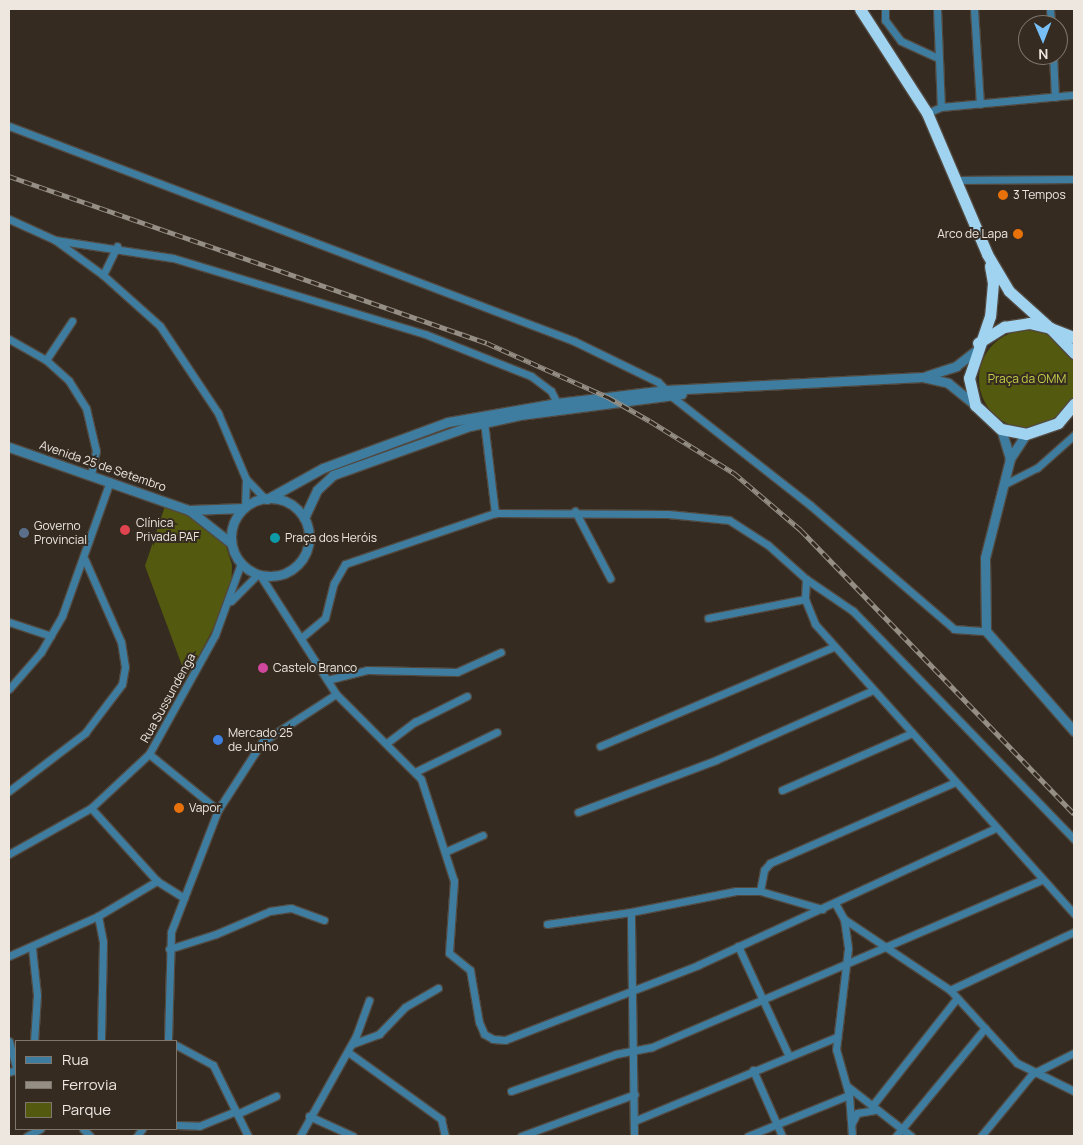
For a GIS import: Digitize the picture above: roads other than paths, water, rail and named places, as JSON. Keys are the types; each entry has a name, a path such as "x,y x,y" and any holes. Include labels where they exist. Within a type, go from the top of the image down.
{"highway":[{"path":"860,9 927,113 987,254 1020,305 1050,328 1074,353"},
{"path":"987,254 992,300 969,378 975,405 1001,429 1026,434 1043,431 1073,408"},
{"path":"977,347 1017,324 1050,328 1074,336"}],"street":[{"path":"885,9 885,20 901,41 938,58"},
{"path":"937,9 941,107"},
{"path":"974,9 980,104"},
{"path":"1053,65 1055,97"},
{"path":"927,113 941,107 1074,95"},
{"path":"9,126 574,342 658,382 669,393 824,517 949,626 962,632 986,631"},
{"path":"956,180 1074,179"},
{"path":"9,219 55,240 103,275 160,326 196,375 218,413 246,479 266,499 284,501 304,518"},
{"path":"55,240 117,246 173,258 425,334 531,376 552,391 557,403"},
{"path":"103,275 117,246"},
{"path":"46,360 72,321"},
{"path":"9,339 46,360 69,381 86,408 96,451 91,474"},
{"path":"923,377 956,366 977,347"},
{"path":"975,405 948,382 923,377 711,388 557,403 448,422 324,468 245,508 233,524 231,543 240,563 259,575 336,694 388,742 422,780 448,851 455,898 450,953 470,970 484,1034 504,1040 738,946 996,828"},
{"path":"259,575 285,573 300,561 308,543 304,518 317,490 333,475 484,422 669,393"},
{"path":"484,422 495,513"},
{"path":"1001,429 1010,459"},
{"path":"1026,434 1010,459 1002,485 982,578 986,631 1074,731"},
{"path":"1002,485 1037,468 1074,435"},
{"name":"Avenida 25 de Setembro","path":"9,448 91,474 189,510 231,543"},
{"path":"245,508 246,479"},
{"path":"9,689 51,636 85,560 110,481"},
{"name":"Avenida 25 de Setembro","path":"189,510 245,508"},
{"path":"575,512 610,578"},
{"path":"301,638 325,618 334,583 345,564 495,513 575,512 729,520 768,545 806,579 853,611 1074,839"},
{"path":"9,790 85,733 122,684 125,666 121,642 85,560"},
{"name":"Rua Sussundenga","path":"9,854 91,808 150,754 172,718 228,603 240,563"},
{"name":"Rua Sussundenga","path":"228,603 259,575"},
{"path":"806,579 805,599 815,624 833,647 1074,914"},
{"path":"708,618 805,599"},
{"path":"9,622 51,636"},
{"path":"600,746 833,647"},
{"path":"327,680 367,670 457,672 501,652"},
{"path":"578,812 716,760 873,690"},
{"path":"168,1040 168,948 184,898 218,810 262,742 336,694"},
{"path":"388,742 420,719 467,696"},
{"path":"414,772 497,732"},
{"path":"782,790 912,733"},
{"path":"150,754 218,810"},
{"path":"760,891 764,870 770,863 955,782"},
{"path":"91,808 157,881 184,898"},
{"path":"448,851 484,835"},
{"path":"512,1091 635,1050 652,1047 891,947 1042,880"},
{"path":"9,956 32,948 98,916 157,881"},
{"path":"547,924 630,912 736,891 760,891 822,909"},
{"path":"835,903 844,919 845,966 837,1037 839,1067 849,1095 852,1136"},
{"path":"168,948 216,934 270,911 291,908 324,920"},
{"path":"630,912 631,989 635,1050 634,1136"},
{"path":"98,916 103,942 100,1040"},
{"path":"844,919 891,947 950,990 1032,1074 1074,1091"},
{"path":"950,990 1074,932"},
{"path":"738,946 765,999 788,1054"},
{"path":"32,948 37,994 34,1040"},
{"path":"352,1044 379,1034 405,1007 438,988"},
{"path":"851,1126 857,1113 874,1108 957,998"},
{"path":"300,1136 309,1116 348,1052 369,1000"},
{"path":"896,1136 985,1028"},
{"path":"634,1121 788,1054 837,1037"},
{"path":"9,1041 15,1064"},
{"path":"178,1046 213,1065 248,1136"},
{"path":"348,1052 409,1092 441,1119 445,1136"},
{"path":"981,1136 1032,1074 1074,1053"},
{"path":"753,1070 782,1136"},
{"path":"847,1086 911,1136"},
{"path":"521,1136 635,1094"},
{"path":"748,1136 849,1095"},
{"path":"178,1125 199,1126 276,1096"},
{"path":"309,1116 353,1136"}],"railway":[{"path":"9,176 487,343 608,397 650,421 734,473 801,530 1074,814"}],"place":[{"name":"3 Tempos","path":"1003,195"},
{"name":"Arco de Lapa","path":"1018,234"},
{"name":"Clínica Privada PAF","path":"125,530"},
{"name":"Governo Provincial","path":"24,533"},
{"name":"Praça dos Heróis","path":"275,538"},
{"name":"Castelo Branco","path":"263,668"},
{"name":"Mercado 25 de Junho","path":"218,740"},
{"name":"Vapor","path":"179,808"}],"park label":[{"name":"Praça da OMM","path":"1027,379"}]}
